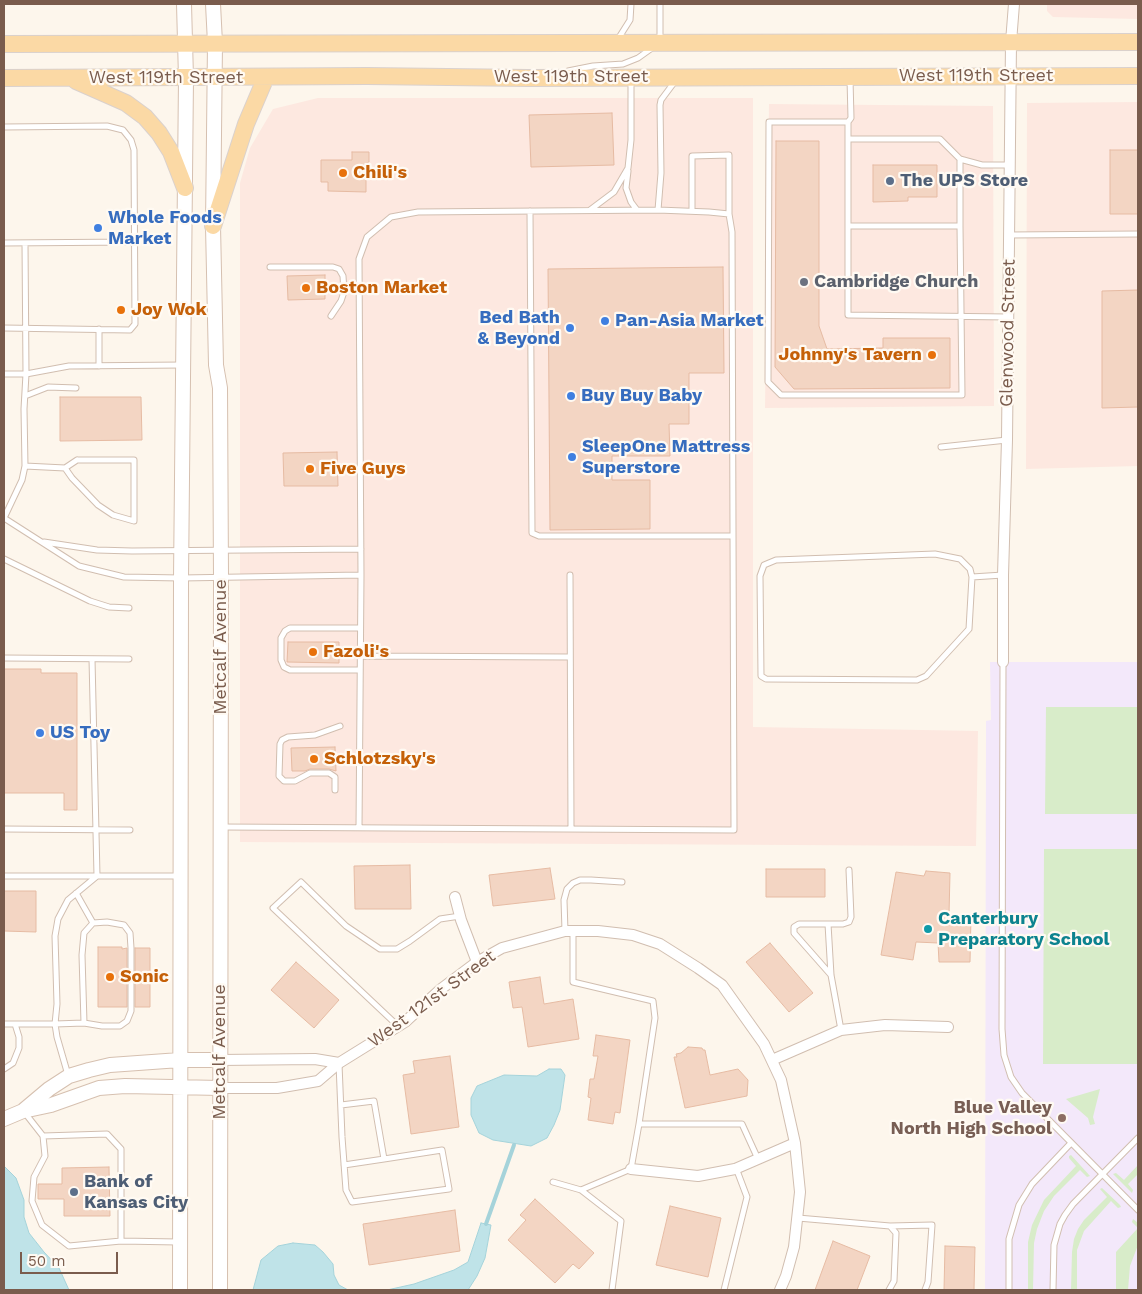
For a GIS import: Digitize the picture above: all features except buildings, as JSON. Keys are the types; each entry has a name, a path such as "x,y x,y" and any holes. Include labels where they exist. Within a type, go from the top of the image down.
{"main road":[{"path":"180,1290 181,578 186,78 184,4"},
{"name":"Metcalf Avenue","path":"213,4 215,43 213,226 216,365 220,388 221,550 220,1290"},
{"name":"West 119th Street","path":"4,44 1138,42"},
{"name":"West 119th Street","path":"4,78 1138,76"},
{"path":"213,226 246,124 266,77"},
{"path":"70,78 126,103 145,117 159,133 171,152 185,188"},
{"name":"West 121st Street","path":"23,1111 69,1076 110,1065 180,1060 220,1060"},
{"name":"West 121st Street","path":"4,1119 23,1111 51,1106 72,1096 99,1088 125,1086 220,1088"}],"street":[{"name":"Glenwood Street","path":"1003,662 1010,76 1014,4"},
{"path":"455,897 477,962"},
{"name":"West 121st Street","path":"220,1088 277,1088 318,1081 339,1064 398,1026 441,989 477,962 502,948 569,931 598,931 633,935 660,944 722,985 764,1044 781,1080 795,1143 800,1192 794,1247 780,1290"},
{"path":"772,1060 841,1030 885,1025 948,1027"},
{"name":"West 121st Street","path":"220,1060 315,1059 339,1064"},
{"path":"631,1169 698,1176 736,1168 795,1143"}],"lane":[{"path":"616,42 630,20 631,4"},
{"path":"528,78 594,66 623,64 638,58 660,42 660,4"},
{"path":"850,76 850,118 848,122 848,314 1008,317"},
{"path":"631,77 631,140 626,188 631,202 637,210"},
{"path":"658,210 661,172 660,105 661,100 678,77"},
{"path":"848,122 769,122 768,382 781,395 962,395 960,159"},
{"path":"4,127 107,126 123,130 131,140 134,150 135,324 130,330 4,328"},
{"path":"848,139 940,139 960,159 982,165 1010,165"},
{"path":"220,827 734,830 732,232 729,214 729,155 692,156 692,211"},
{"path":"589,211 614,192 628,168"},
{"path":"358,828 361,575 359,259 367,237 391,217 418,212 658,210 729,214"},
{"path":"530,211 532,533 539,536 733,536"},
{"path":"848,226 960,226"},
{"path":"1009,235 1138,234"},
{"path":"4,243 134,242"},
{"path":"25,243 25,466 22,480 4,518 79,566 124,577 221,578 361,575"},
{"path":"270,268 339,268 343,276 344,292 339,306 331,316"},
{"path":"99,329 99,366"},
{"path":"4,374 26,374 70,366 183,365"},
{"path":"24,396 48,387 76,388"},
{"path":"942,447 1007,440"},
{"path":"25,466 65,468 77,460 134,460 134,521 113,516 98,505 65,468"},
{"path":"41,541 97,550 361,549"},
{"path":"935,554 960,559 970,569 972,577 969,629 926,676 918,680 766,679 761,676 760,576 764,565 770,562 776,560 935,554"},
{"path":"4,559 90,601 109,607 129,608"},
{"path":"972,577 1003,575"},
{"path":"570,576 571,829"},
{"path":"360,628 290,628 285,631 281,638 281,660 284,667 290,670 360,670"},
{"path":"360,656 570,657"},
{"path":"4,658 129,659"},
{"path":"92,659 97,876"},
{"path":"1003,662 1002,1044 1007,1066 1016,1086 1138,1210"},
{"path":"335,790 335,777 329,773 310,773 295,780 284,780 279,776 280,744 282,740 288,737 314,735 340,726"},
{"path":"4,829 130,830"},
{"path":"831,975 794,933 794,927 799,924 843,924 849,922 851,917 849,870"},
{"path":"4,876 181,876"},
{"path":"69,1076 55,1024 57,1004 55,936 58,919 68,900 97,876"},
{"path":"581,1190 631,1169 655,1018 653,1001 574,982 564,900 567,889 573,883 580,880 622,882"},
{"path":"398,1026 273,908 301,882 346,926 380,949 397,949 440,919 460,916"},
{"path":"76,894 93,923"},
{"path":"4,1024 84,1023 120,1026 127,1020 131,1011 130,932 124,925 107,922 93,923 84,933 82,955 84,1023"},
{"path":"828,924 831,975 841,1030"},
{"path":"4,1069 13,1063 20,1048 15,1024"},
{"path":"339,1064 344,1165 346,1190 352,1202 449,1188 442,1150 344,1165"},
{"path":"341,1105 374,1101 384,1159"},
{"path":"23,1111 43,1136 45,1156 34,1178 32,1201 42,1225 69,1246 121,1241 180,1242"},
{"path":"639,1124 742,1124 758,1159"},
{"path":"43,1136 107,1134 121,1149 121,1241"},
{"path":"1053,1290 1054,1245 1060,1224 1073,1204 1138,1138"},
{"path":"1009,1290 1009,1239 1019,1205 1032,1184 1070,1143"},
{"path":"724,1290 746,1197 736,1168"},
{"path":"554,1182 581,1190 621,1221 612,1290"},
{"path":"798,1218 890,1226 932,1225 926,1290"},
{"path":"889,1290 894,1281 896,1233 890,1226"}],"shaded area":[{"path":"1047,4 1138,4 1138,19 1053,17 1047,11"},
{"path":"318,98 753,98 753,727 978,731 976,846 240,842 240,183 250,148 273,109"},
{"path":"1138,102 1138,466 1026,469 1027,103"},
{"path":"769,104 993,106 994,406 765,408"},
{"name":"Blue Valley North High School","path":"990,662 1138,662 1138,1290 985,1290 986,721 991,720"}],"green space":[{"path":"1046,707 1138,707 1138,814 1045,814"},
{"path":"1044,849 1138,849 1138,1064 1043,1064"},
{"path":"1100,1089 1093,1117 1095,1124 1090,1125 1088,1118 1066,1099"},
{"path":"1071,1155 1090,1176 1087,1177 1080,1170 1054,1196 1044,1211 1034,1243 1033,1290 1028,1290 1028,1242 1032,1225 1044,1200 1076,1166 1069,1158"},
{"path":"1138,1165 1138,1174 1128,1184 1133,1190 1132,1193 1113,1174 1116,1173 1124,1180"},
{"path":"1102,1188 1121,1207 1118,1208 1111,1201 1084,1231 1077,1250 1077,1290 1071,1290 1074,1239 1084,1220 1107,1197 1100,1189"},
{"path":"1133,1219 1138,1223 1138,1228 1132,1222"},
{"path":"1138,1228 1138,1245 1130,1266 1128,1290 1116,1290 1116,1252"}],"water":[{"path":"549,1069 561,1069 565,1075 560,1110 547,1138 531,1146 493,1140 479,1133 471,1115 471,1098 477,1086 504,1075 537,1076"},
{"path":"4,1166 16,1178 24,1200 24,1217 29,1233 59,1268 69,1290 4,1290"},
{"path":"481,1223 491,1225 485,1258 468,1290 387,1290 414,1284 454,1270 468,1262"},
{"path":"293,1243 315,1245 333,1264 334,1275 339,1285 348,1290 253,1290 261,1260 278,1246"}],"waterway":[{"path":"486,1224 514,1145"}],"place":[{"name":"Chili's","path":"343,173"},
{"name":"The UPS Store","path":"890,181"},
{"name":"Whole Foods Market","path":"98,228"},
{"name":"Cambridge Church","path":"804,282"},
{"name":"Boston Market","path":"306,288"},
{"name":"Joy Wok","path":"121,310"},
{"name":"Pan-Asia Market","path":"605,321"},
{"name":"Bed Bath & Beyond","path":"570,328"},
{"name":"Johnny's Tavern","path":"932,355"},
{"name":"Buy Buy Baby","path":"571,396"},
{"name":"SleepOne Mattress Superstore","path":"572,457"},
{"name":"Five Guys","path":"310,469"},
{"name":"Fazoli's","path":"313,652"},
{"name":"US Toy","path":"40,733"},
{"name":"Schlotzsky's","path":"314,759"},
{"name":"Canterbury Preparatory School","path":"928,929"},
{"name":"Sonic","path":"110,977"},
{"name":"Blue Valley North High School","path":"1062,1118"},
{"name":"Bank of Kansas City","path":"74,1192"}]}
